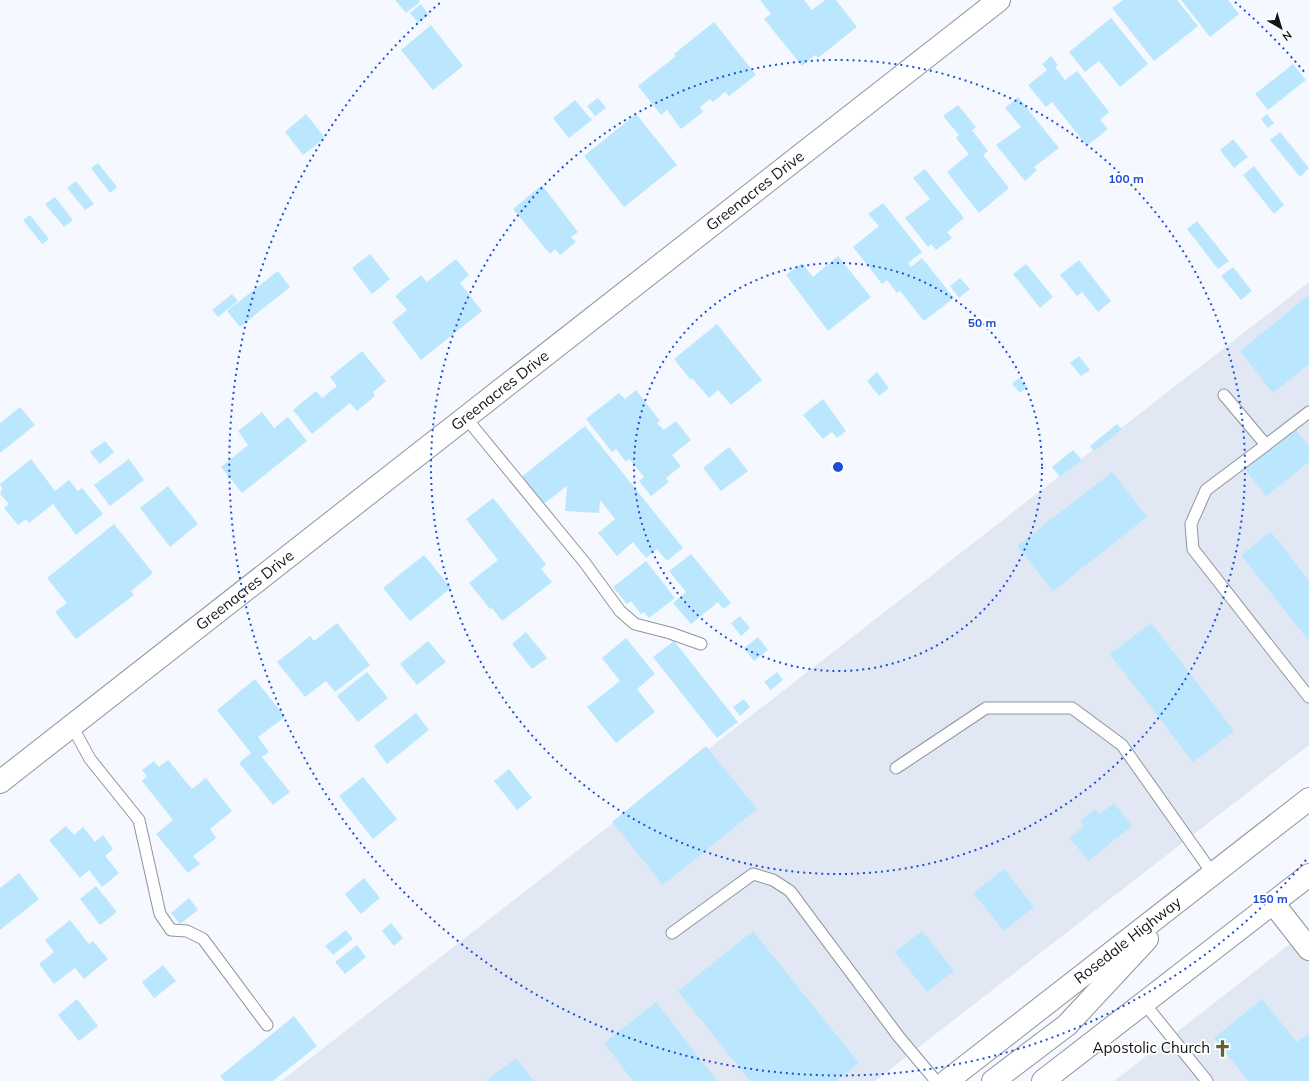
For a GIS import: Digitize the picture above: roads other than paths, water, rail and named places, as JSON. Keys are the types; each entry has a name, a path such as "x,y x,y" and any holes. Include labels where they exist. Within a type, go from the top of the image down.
{"street":[{"name":"Greenacres Drive","path":"0,782 1000,0"},
{"name":"Rosedale Highway","path":"947,1081 1309,799"},
{"path":"1043,1081 1309,876"},
{"path":"994,1081 1067,1025 1206,880"},
{"path":"1274,903 1309,949"}],"lane":[{"path":"1224,394 1266,445"},
{"path":"1309,412 1206,490 1190,524 1193,549 1309,697"},
{"path":"466,418 585,563 620,611 635,624 670,633 701,644"},
{"path":"896,768 986,708 1072,708 1122,745 1206,880"},
{"path":"72,726 90,759 139,820 160,914 171,930 187,931 203,939 268,1025"},
{"path":"672,933 753,874 773,880 790,891 899,1037 936,1081"},
{"path":"1144,1003 1207,1081"}],"place":[{"name":"Apostolic Church","path":"1223,1048"}]}
